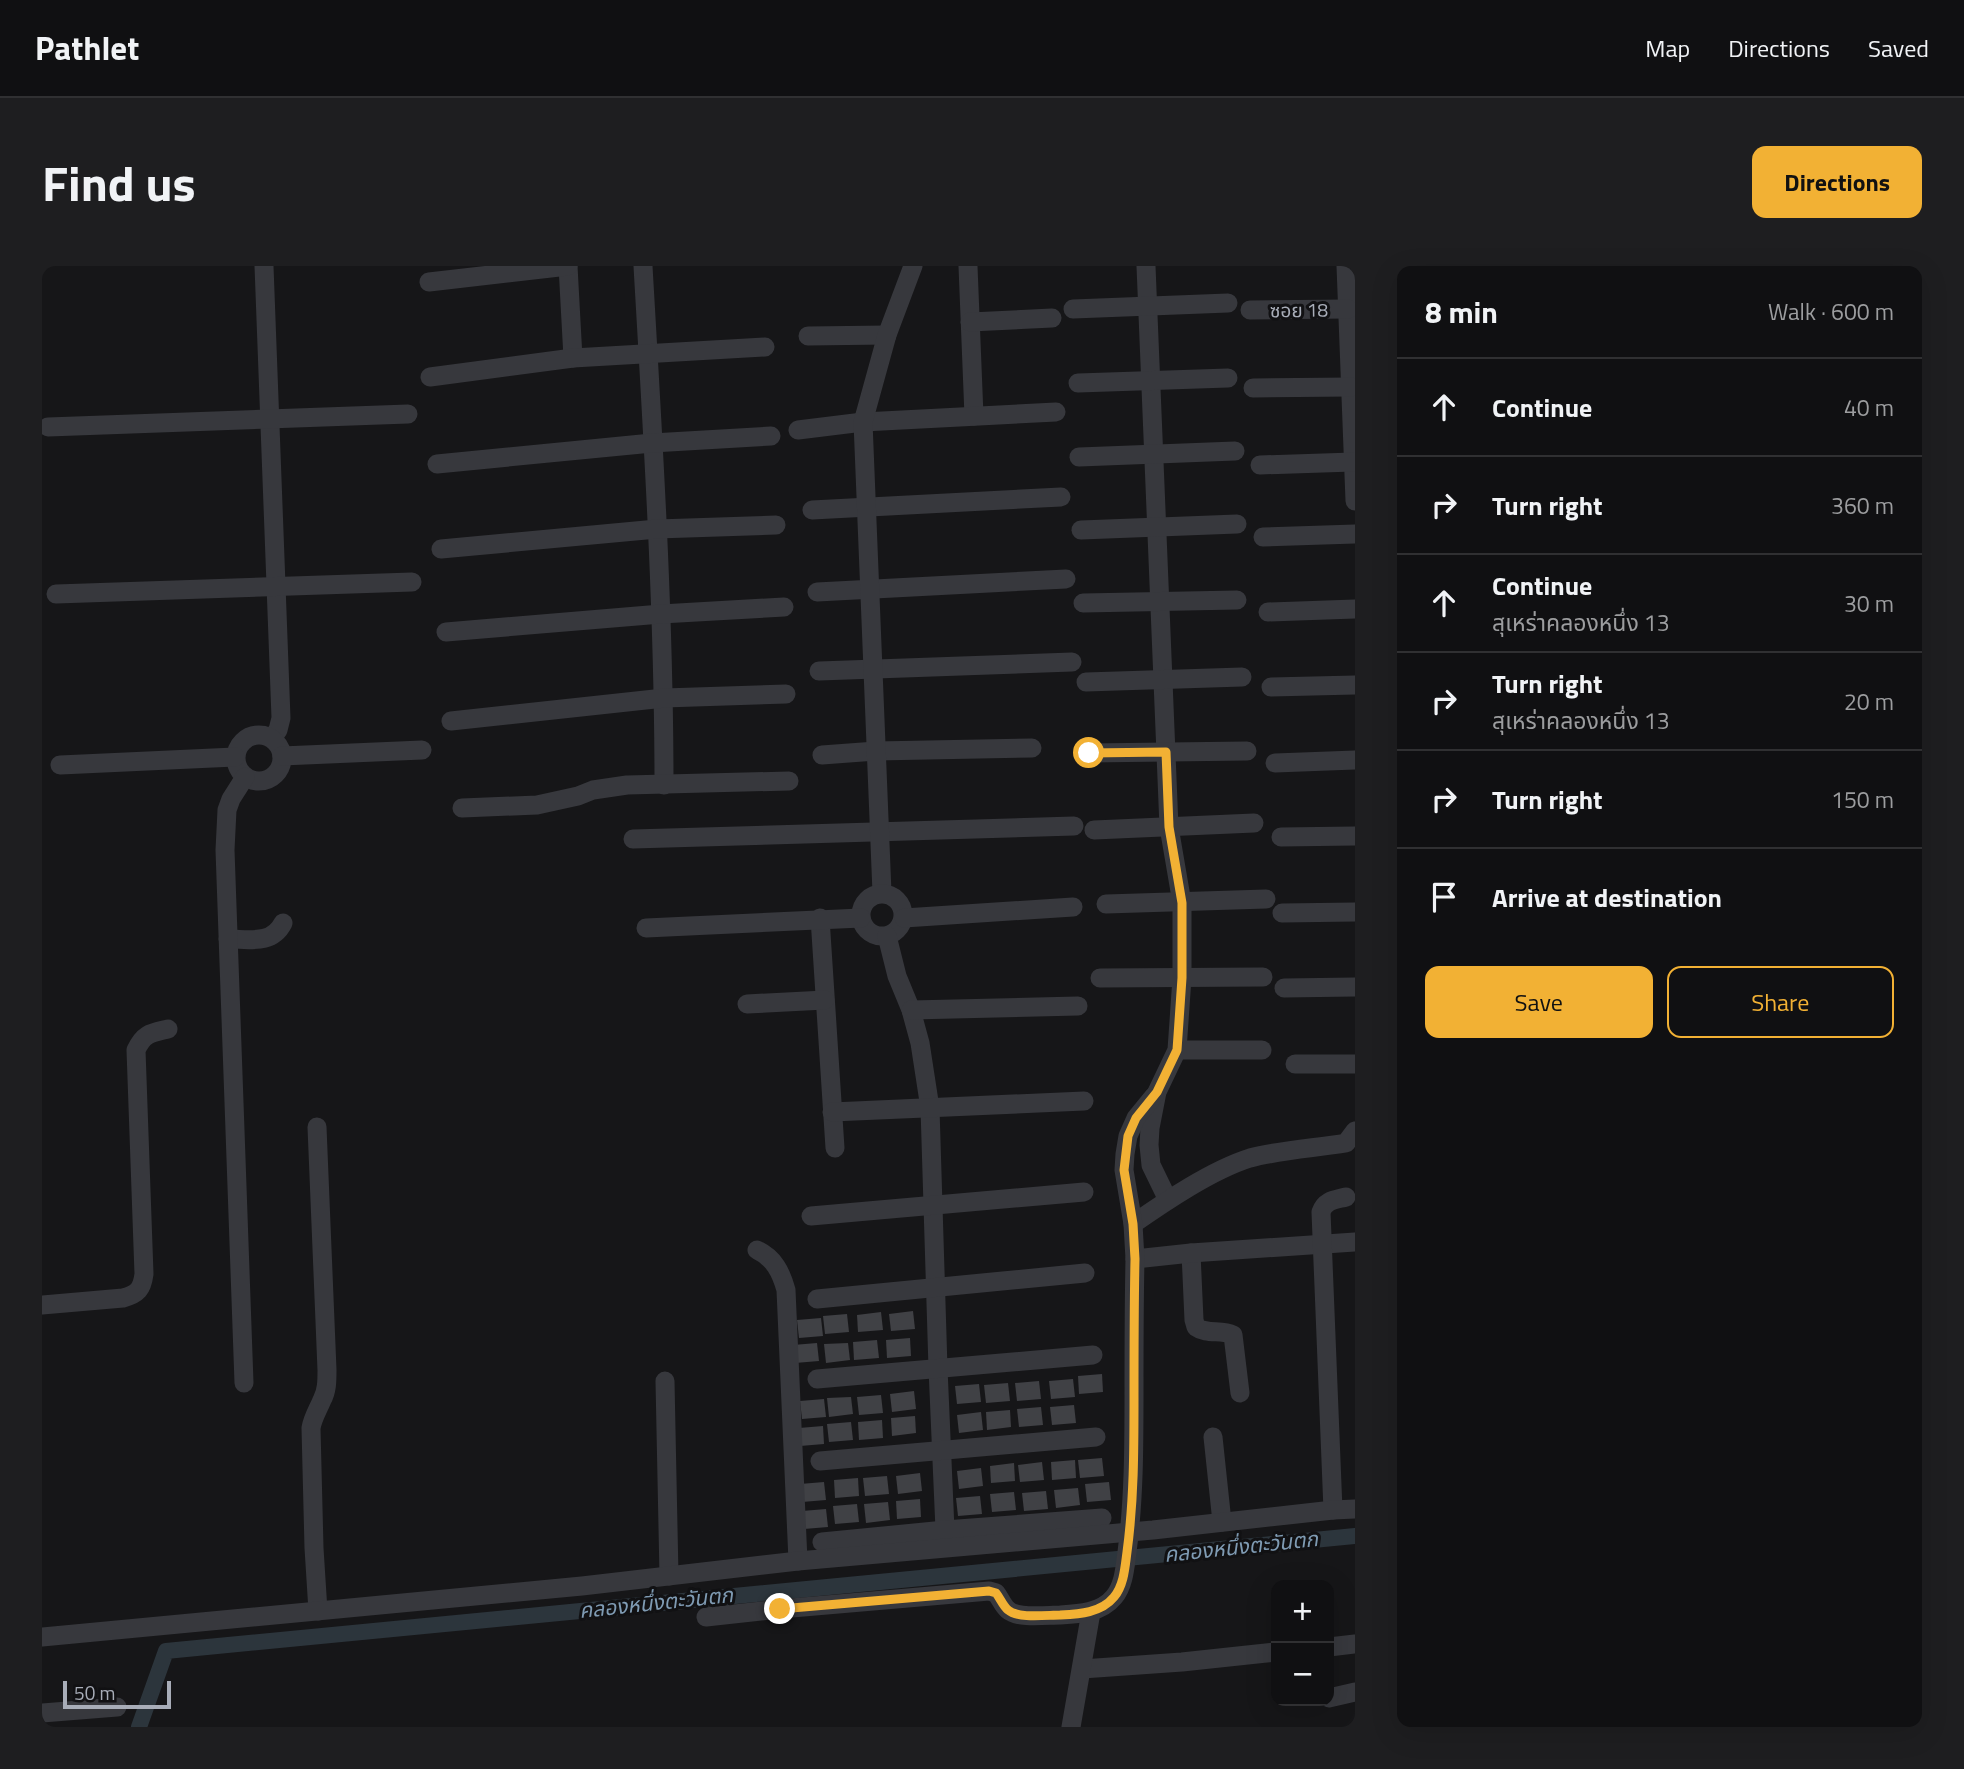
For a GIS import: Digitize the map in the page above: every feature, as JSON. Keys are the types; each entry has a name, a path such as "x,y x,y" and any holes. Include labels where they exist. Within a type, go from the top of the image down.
{"street":[{"path":"264,266 281,718 278,730 272,738"},
{"path":"429,282 568,266 573,358"},
{"path":"643,266 661,614 664,785"},
{"path":"882,893 863,422 887,335 913,266"},
{"path":"968,266 974,416"},
{"path":"706,1617 989,1591 996,1593 1013,1613 1026,1615 1091,1612 1106,1605 1114,1598 1119,1588 1130,1535 1134,1470 1135,1259 1133,1224 1124,1170 1128,1136 1136,1118 1157,1092 1177,1050 1182,978 1182,903 1169,827 1146,266"},
{"path":"1346,266 1350,303 1355,500"},
{"path":"1073,309 1227,303"},
{"name":"ซอย 18","path":"1250,310 1350,303"},
{"path":"970,322 1052,318"},
{"path":"808,336 887,335"},
{"path":"430,377 573,358 765,347"},
{"path":"1078,383 1228,378"},
{"path":"1254,388 1352,380"},
{"path":"798,430 863,422 1056,412"},
{"path":"48,427 408,414"},
{"path":"437,464 652,443 771,436"},
{"path":"1079,457 1235,451"},
{"path":"1260,464 1354,454"},
{"path":"811,510 1061,497"},
{"path":"1081,530 1237,524"},
{"path":"441,550 657,529 776,525"},
{"path":"1263,537 1355,534"},
{"path":"817,592 1066,579"},
{"path":"56,594 412,582"},
{"path":"1083,603 1237,600"},
{"path":"446,632 784,607"},
{"path":"1268,612 1355,609"},
{"path":"819,671 1072,662"},
{"path":"1086,682 1242,677"},
{"path":"1271,687 1355,685"},
{"path":"450,721 664,698 786,694"},
{"path":"260,734 272,738 279,746 282,756 281,766 275,775 266,780 255,781 245,777 237,769 234,757 238,745 248,736 260,734"},
{"path":"822,755 876,751 1032,748"},
{"path":"282,756 422,751"},
{"path":"1089,753 1247,751"},
{"path":"60,765 234,757"},
{"path":"1275,763 1355,760"},
{"path":"244,1383 225,850 226,810 245,777"},
{"path":"462,808 537,805 610,787 789,781"},
{"path":"1094,830 1254,823"},
{"path":"633,839 1074,826"},
{"path":"1281,837 1355,836"},
{"path":"882,893 899,901 904,918 899,930 887,936 870,933 861,918 866,901 873,895 882,893"},
{"path":"1106,904 1266,899"},
{"path":"904,918 1073,907"},
{"path":"1282,913 1355,912"},
{"path":"820,918 835,1149"},
{"path":"646,928 861,918"},
{"path":"228,939 271,937 279,932 283,923"},
{"path":"887,936 897,976 911,1010 920,1043 930,1108 945,1530"},
{"path":"1100,978 1263,977"},
{"path":"1284,988 1355,987"},
{"path":"747,1004 825,1000"},
{"path":"911,1010 1078,1006"},
{"path":"42,1305 123,1298 135,1295 142,1287 144,1274 136,1050 147,1035 168,1029"},
{"path":"1177,1050 1262,1050"},
{"path":"1295,1064 1355,1064"},
{"path":"1157,1092 1150,1128 1151,1165 1168,1200"},
{"path":"832,1112 1084,1101"},
{"path":"317,1127 327,1370 327,1386 314,1414 311,1428 318,1611"},
{"path":"1133,1224 1168,1200 1231,1165 1252,1158 1346,1143 1355,1131"},
{"path":"811,1216 1084,1192"},
{"path":"1333,1510 1321,1212 1328,1201 1346,1197"},
{"path":"1135,1259 1355,1242"},
{"path":"757,1250 775,1263 783,1277 786,1290 798,1561"},
{"path":"1191,1253 1196,1327 1233,1335 1240,1393"},
{"path":"817,1299 1085,1273"},
{"path":"817,1379 1093,1354"},
{"path":"665,1381 669,1576"},
{"path":"820,1461 1096,1437"},
{"path":"1213,1437 1222,1522"},
{"path":"42,1637 798,1561 1130,1535 1222,1522 1355,1509"},
{"path":"822,1542 1102,1518"},
{"path":"1072,1727 1091,1612"},
{"path":"1334,1646 1355,1644"},
{"path":"1082,1669 1271,1653"},
{"path":"1334,1697 1355,1692"},
{"path":"42,1713 117,1707"}],"building":[{"path":"913,1311 915,1329 891,1331 889,1314"},
{"path":"881,1312 883,1330 858,1332 857,1315"},
{"path":"847,1314 849,1332 825,1334 823,1316"},
{"path":"821,1318 823,1336 799,1338 797,1320"},
{"path":"910,1338 911,1356 887,1358 886,1340"},
{"path":"877,1340 879,1358 854,1360 853,1342"},
{"path":"817,1343 819,1361 795,1363 793,1345"},
{"path":"848,1343 850,1360 826,1363 824,1344"},
{"path":"1102,1374 1103,1392 1079,1394 1078,1376"},
{"path":"1073,1379 1075,1397 1051,1399 1049,1381"},
{"path":"1039,1381 1041,1399 1017,1401 1015,1383"},
{"path":"1008,1383 1010,1401 986,1403 984,1385"},
{"path":"979,1384 981,1402 957,1404 955,1386"},
{"path":"914,1391 916,1409 892,1412 890,1394"},
{"path":"881,1395 883,1413 859,1415 857,1397"},
{"path":"851,1397 853,1414 829,1417 827,1398"},
{"path":"824,1399 826,1417 802,1419 800,1401"},
{"path":"1074,1405 1076,1423 1052,1425 1050,1407"},
{"path":"1041,1407 1043,1425 1019,1427 1017,1409"},
{"path":"1010,1410 1011,1427 987,1430 986,1412"},
{"path":"981,1412 983,1430 959,1433 957,1415"},
{"path":"915,1416 916,1433 892,1436 891,1418"},
{"path":"882,1420 883,1438 859,1440 858,1422"},
{"path":"851,1422 853,1440 829,1442 827,1424"},
{"path":"823,1426 824,1444 800,1446 799,1428"},
{"path":"1102,1458 1104,1476 1080,1478 1078,1460"},
{"path":"1075,1460 1076,1478 1052,1480 1051,1462"},
{"path":"1042,1462 1044,1480 1020,1482 1018,1465"},
{"path":"1014,1463 1015,1481 991,1483 990,1466"},
{"path":"981,1468 983,1486 959,1489 957,1471"},
{"path":"920,1473 922,1491 898,1494 896,1476"},
{"path":"887,1476 889,1494 865,1496 863,1478"},
{"path":"858,1478 859,1496 835,1498 834,1480"},
{"path":"824,1482 826,1500 802,1502 800,1484"},
{"path":"1109,1482 1111,1500 1087,1502 1085,1484"},
{"path":"1078,1488 1080,1505 1056,1508 1054,1490"},
{"path":"1046,1491 1048,1509 1024,1511 1022,1493"},
{"path":"1014,1492 1016,1510 992,1512 990,1494"},
{"path":"980,1496 982,1514 958,1516 956,1498"},
{"path":"920,1499 921,1517 897,1519 896,1501"},
{"path":"888,1502 890,1520 866,1523 864,1504"},
{"path":"857,1504 859,1522 835,1524 833,1506"},
{"path":"826,1509 828,1527 804,1529 802,1511"}],"waterway":[{"name":"คลองหนึ่งตะวันตก","path":"139,1727 166,1651 1355,1536"}],"route":[{"path":"780,1609 989,1591 996,1593 1013,1613 1064,1615 1091,1612 1106,1605 1114,1598 1123,1578 1134,1490 1135,1259 1133,1224 1124,1170 1128,1136 1136,1118 1157,1092 1177,1050 1182,978 1182,903 1169,827 1166,752 1089,753"}]}
